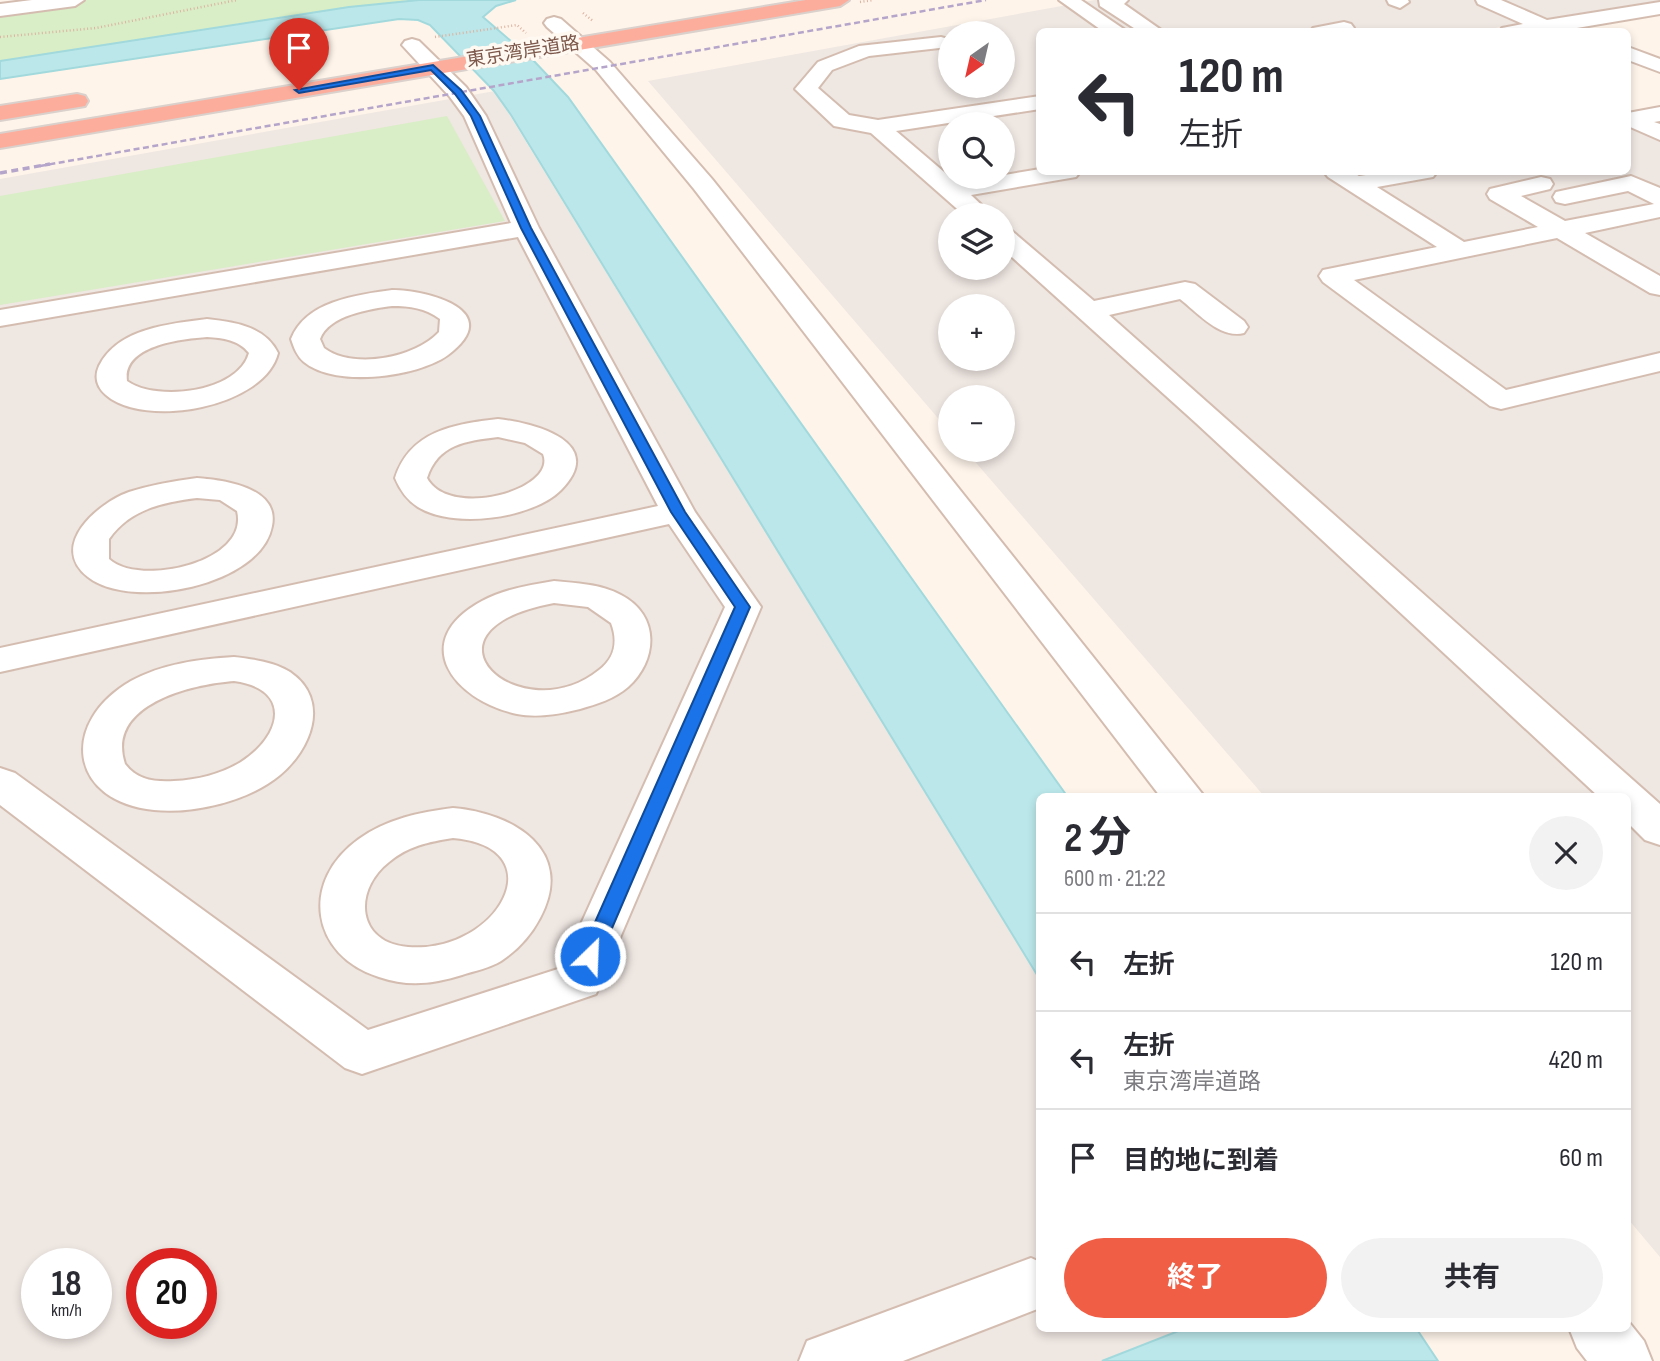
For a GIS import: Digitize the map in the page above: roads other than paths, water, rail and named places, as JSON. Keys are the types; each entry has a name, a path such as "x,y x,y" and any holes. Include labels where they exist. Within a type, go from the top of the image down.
{"highway":[{"name":"東京湾岸道路","path":"0,141 433,67 550,31 839,0"},
{"path":"386,50 428,41"},
{"path":"0,113 94,98"}],"street":[{"path":"0,10 44,2 75,0"},
{"path":"1068,0 1112,28"},
{"path":"1119,0 1107,2 1148,28"},
{"path":"1485,0 1552,28"},
{"path":"1532,28 1660,8"},
{"path":"550,31 603,66 703,184 1181,793"},
{"path":"0,783 362,1053 579,981 743,607 678,512 526,228 475,116 458,92 433,67 428,41"},
{"path":"938,43 866,50 825,66 806,89 842,121 878,127 1036,104"},
{"path":"1631,54 1660,66"},
{"path":"1638,78 1660,75"},
{"path":"1631,136 1659,126"},
{"path":"878,127 965,203"},
{"path":"951,191 1050,175"},
{"path":"1345,178 1385,175"},
{"path":"1524,175 1607,221"},
{"path":"1345,178 1458,249"},
{"path":"1565,197 1631,183 1657,197"},
{"path":"1541,184 1499,194 1660,287"},
{"path":"1657,197 1607,221 1332,276 1501,400 1660,362"},
{"path":"0,318 526,228"},
{"path":"1015,247 1208,416 1621,793"},
{"path":"1088,311 1185,290 1234,327"},
{"path":"0,660 678,512"},
{"path":"233,669 256,672 279,683 293,699 296,713 291,735 275,757 255,772 223,787 199,793 154,796 125,788 106,773 99,753 104,731 121,709 146,690 201,671 233,669"},
{"path":"1631,803 1660,829"},
{"path":"828,1361 1031,1285"},
{"path":"1600,1332 1623,1361"}],"water":[{"path":"419,0 516,0 496,6 483,17 533,60 568,97 1065,793 1036,793 1036,973 511,115 494,91 430,25 418,20 399,19 0,79 0,61 349,7"},
{"path":"1176,1332 1419,1332 1438,1361 1102,1361"}],"railway":[{"path":"40,166 986,0"},
{"path":"0,173 50,164"}]}
